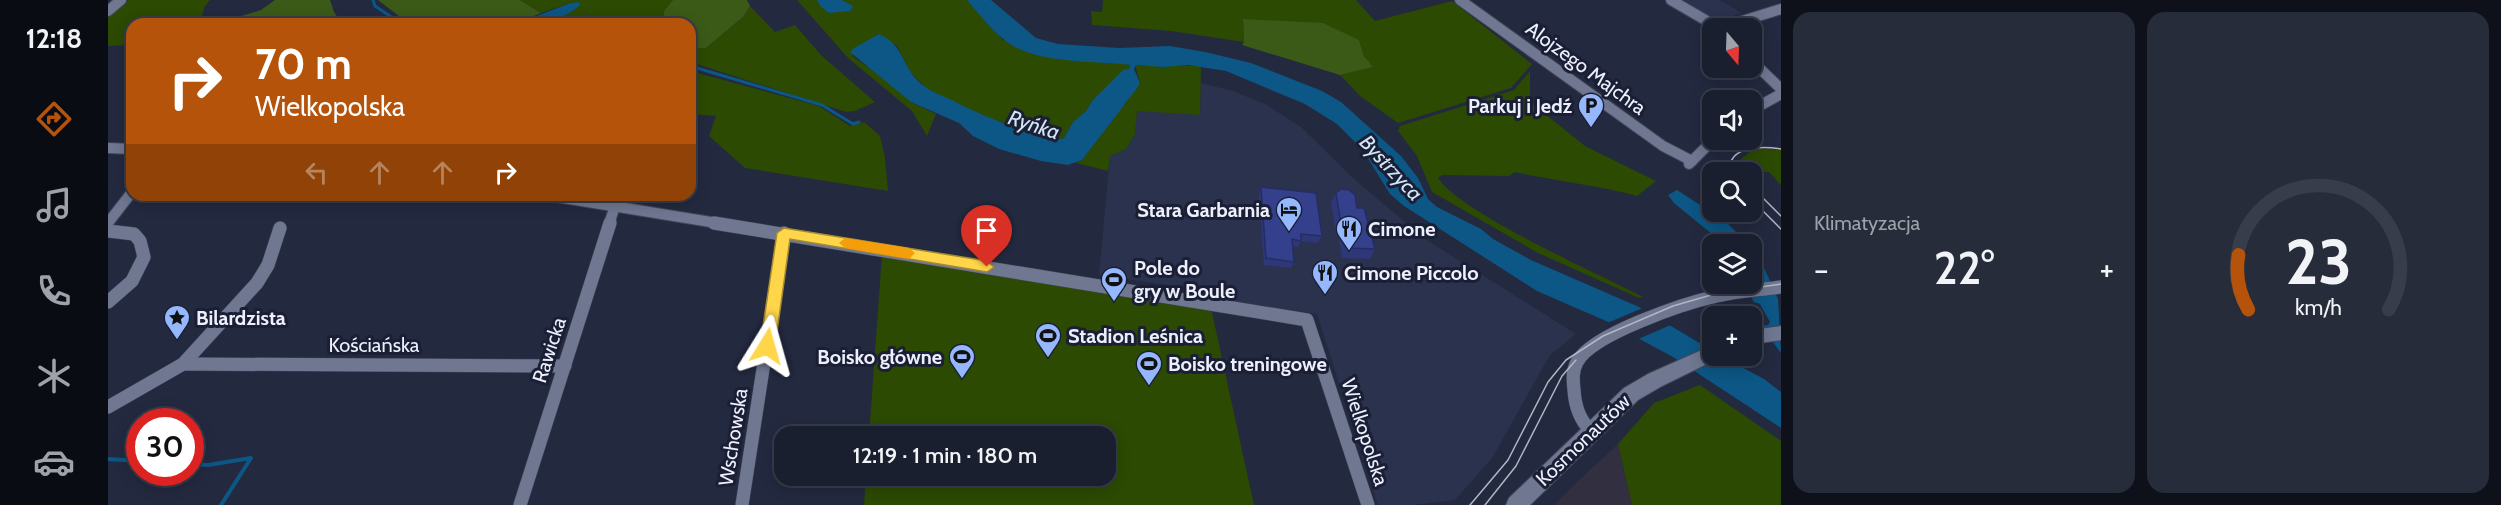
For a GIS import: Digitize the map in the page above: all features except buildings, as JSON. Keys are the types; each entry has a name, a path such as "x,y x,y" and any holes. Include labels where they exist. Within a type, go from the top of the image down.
{"main road":[{"path":"1762,336 1781,333"},
{"name":"Kosmonautów","path":"1515,505 1621,401 1655,380 1702,358"}],"street":[{"path":"108,11 121,0"},
{"name":"Alojzego Majchra","path":"1460,0 1690,163 1703,150"},
{"path":"1671,0 1702,18"},
{"path":"1752,18 1781,9"},
{"path":"1762,72 1781,92 1762,104"},
{"path":"108,148 126,149"},
{"path":"108,223 126,200"},
{"name":"Wielkopolska","path":"583,201 1307,320 1310,322 1368,505"},
{"name":"Rawicka","path":"520,505 615,206"},
{"path":"108,407 183,364 257,283 268,265 280,228"},
{"path":"108,231 131,231 138,236 144,257 132,281 108,302"},
{"name":"Wschowska","path":"742,505 784,233"},
{"path":"1591,431 1582,424 1575,408 1572,376 1577,360 1594,344 1682,306 1733,292 1781,287"},
{"name":"Kościańska","path":"183,364 565,366"}],"shaded area":[{"path":"1679,0 1719,0 1742,13 1726,18 1709,18"},
{"path":"1201,83 1233,91 1265,104 1301,127 1354,179 1425,239 1576,334 1550,355 1492,458 1455,500 1413,505 1378,505 1361,453 1367,447 1376,445 1372,436 1355,432 1317,314 1188,296 1188,288 1099,275 1110,156 1126,149 1135,134 1137,110 1200,115"},
{"path":"1618,444 1632,505 1554,505 1576,483"}],"green space":[{"path":"128,0 210,0 201,18 126,18 126,45 108,46 108,17"},
{"path":"275,0 330,0 338,18 235,18 261,10"},
{"path":"378,0 520,0 541,13 529,18 401,18"},
{"path":"520,0 673,0 664,11 664,18 555,18 573,11 579,2 541,13"},
{"path":"673,0 747,0 750,6 744,16 706,48 696,48 696,18 664,18 664,11"},
{"path":"797,0 817,0 820,6 850,11 852,6 842,0 967,0 1003,40 1130,65 1129,69 1123,71 1073,122 1064,138 1051,141 966,109 926,88 910,72 897,46 879,35 852,56 890,82 911,102 936,114 927,136 912,111 848,58"},
{"path":"1103,0 1356,0 1375,21 1452,1 1532,64 1511,88 1398,123 1360,96 1340,75 1372,67 1364,56 1359,40 1243,19 1244,42 1171,31 1092,25 1091,11 1102,12"},
{"path":"750,6 775,32 795,25 821,55 875,102 855,111 846,112 696,64 696,48 706,48 744,16"},
{"path":"1243,19 1323,23 1359,40 1364,56 1373,67 1340,75 1242,45 1244,42"},
{"path":"1135,65 1201,66 1200,115 1137,111 1135,134 1126,149 1110,156 1108,171 1076,163 1082,160 1140,83"},
{"path":"1530,71 1530,102 1585,146 1656,181 1637,196 1515,172 1509,176 1442,175 1438,178 1451,192 1501,225 1643,297 1639,298 1538,253 1432,192 1417,156 1398,131 1400,126 1514,90"},
{"path":"696,73 819,106 850,126 864,122 880,136 888,191 745,168 709,136 716,116 696,114"},
{"path":"1762,148 1781,150 1781,185 1769,172 1762,172 1762,162 1740,162 1751,151"},
{"name":"Stadion Leśnica","path":"882,254 1211,308 1254,505 864,505 865,486 1116,486 1116,426 870,426"},
{"path":"1700,385 1781,441 1781,505 1632,505 1618,444 1654,403"}],"water":[{"path":"817,0 842,0 853,6 850,11 829,13 820,6"},
{"name":"Bystrzyca","path":"967,0 991,0 1036,38 1058,44 1119,48 1170,46 1205,52 1251,63 1322,91 1341,102 1401,156 1418,178 1428,199 1437,207 1481,229 1493,239 1531,260 1639,307 1702,344 1702,366 1740,366 1764,379 1781,392 1781,428 1673,357 1606,321 1537,291 1404,206 1390,194 1362,149 1337,124 1305,104 1226,71 1188,65 1163,67 1136,65 1134,69 1140,83 1136,90 1082,160 1068,165 1041,161 999,149 973,136 959,123 911,102 850,52 879,34 895,46 912,74 930,90 988,117 1051,141 1064,138 1073,122 1086,111 1092,101 1123,70 1129,69 1130,65 1063,60 1029,53 1015,47 993,29"},
{"path":"579,2 580,5 558,18 531,18"},
{"path":"1677,190 1702,206 1702,222 1726,222 1738,234 1712,234 1674,203 1668,195"},
{"path":"1762,263 1778,299 1781,353 1762,327 1770,322 1762,306 1754,302 1750,294 1762,294"}],"pier":[{"path":"1645,307 1673,324 1636,340 1605,324"}],"waterway":[{"name":"Ryńka","path":"373,0 375,6 393,18"},
{"name":"Ryńka","path":"696,68 822,105 853,124 859,122"},
{"path":"1725,223 1731,222"},
{"path":"204,465 251,458 221,505"},
{"path":"108,459 126,460"}],"tram line":[{"path":"1732,162 1740,152 1748,149 1781,149"},
{"path":"1762,197 1781,216"},
{"path":"1762,210 1781,229"},
{"path":"1470,505 1508,460 1548,382 1566,360 1603,336 1673,306 1718,293 1781,284"},
{"path":"1485,505 1516,466 1562,376 1576,360"}],"slow traffic":[{"path":"845,243 909,253"}],"place":[{"name":"Parkuj i Jedź","path":"1591,129"},
{"name":"Stara Garbarnia","path":"1289,233"},
{"name":"Cimone","path":"1349,252"},
{"name":"Cimone Piccolo","path":"1325,296"},
{"name":"Pole do gry w Boule","path":"1114,303"},
{"name":"Bilardzista","path":"177,341"},
{"name":"Stadion Leśnica","path":"1048,359"},
{"name":"Boisko główne","path":"962,380"},
{"name":"Boisko treningowe","path":"1149,387"}],"route":[{"path":"767,346 784,233 987,267"}]}
